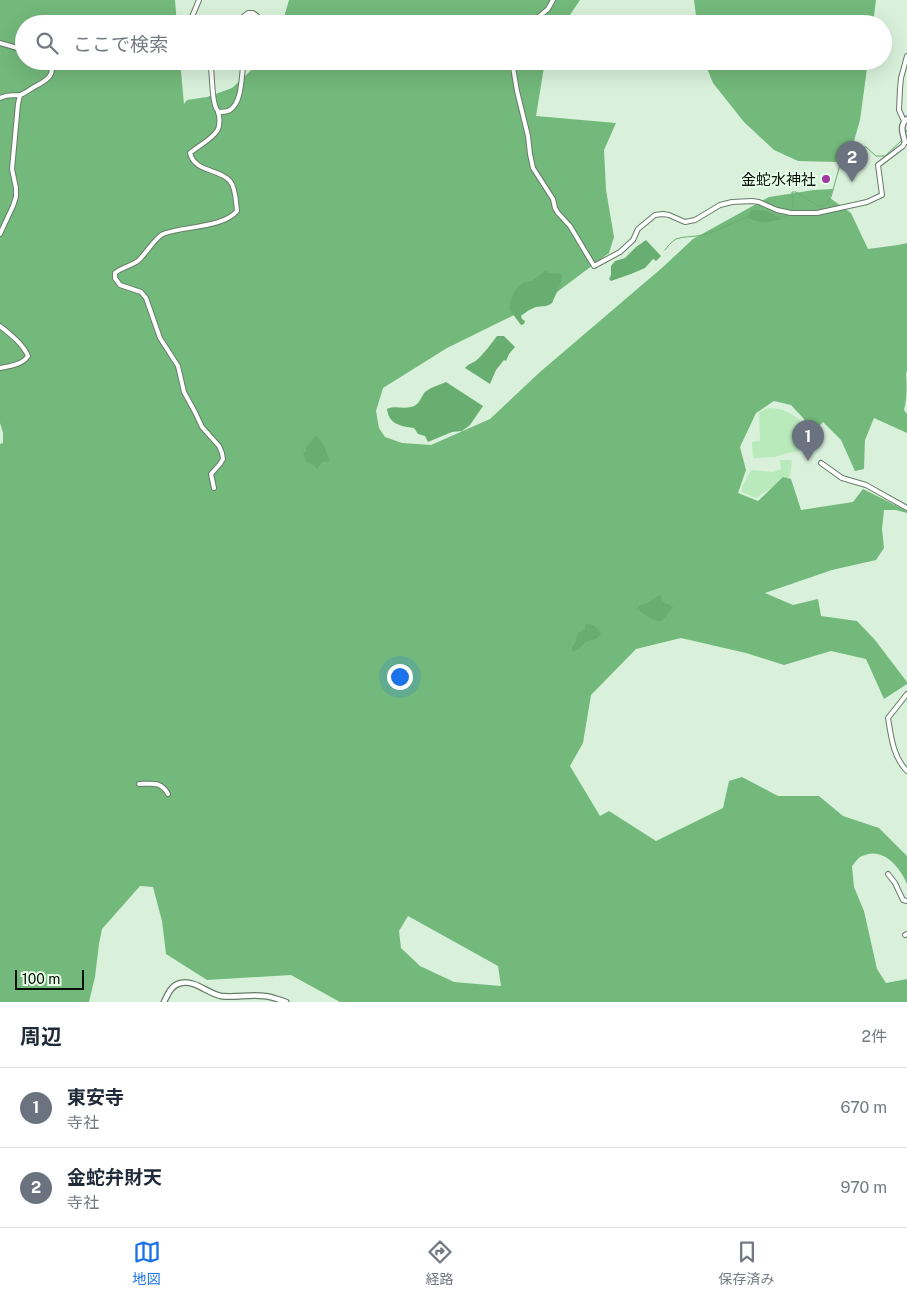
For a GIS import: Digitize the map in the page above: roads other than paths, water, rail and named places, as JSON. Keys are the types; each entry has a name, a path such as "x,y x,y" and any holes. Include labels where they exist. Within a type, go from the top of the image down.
{"street":[{"path":"193,15 199,0"},
{"path":"541,15 548,9 553,0"},
{"path":"245,15 248,12 253,12 256,15"},
{"path":"0,43 15,47"},
{"path":"514,70 527,128 533,168 552,199 558,214 570,226 594,266 620,252 633,240 638,229 655,215 669,215 685,222 695,220 720,205 752,201 790,213 817,213 838,210 867,202 882,195 878,165 903,146 905,142 902,125 905,120 899,110 901,78 907,56"},
{"path":"0,98 6,95 20,95 47,80 52,70"},
{"path":"212,70 219,128 190,153 190,156 202,169 222,176 232,183 236,213 231,217 215,222 161,235 139,259 118,270 115,273 115,278 120,285 141,292 146,298 160,338 178,366 184,392 202,427 219,446 222,459 220,464 210,474 214,488"},
{"path":"218,112 228,111 236,103 241,91 243,70"},
{"path":"0,234 16,197 12,169 20,95"},
{"path":"0,326 19,342 26,350 28,356 20,363 0,368"},
{"path":"821,463 842,478 866,485 907,508"},
{"path":"907,694 905,700 888,718 897,756 907,771"},
{"path":"139,784 157,784 165,788 168,794"},
{"path":"888,874 895,883 903,900 907,901"},
{"path":"164,1002 170,990 184,982 194,984 208,992 219,995 262,995 286,1002"}],"waterway":[{"path":"791,211 793,206 792,192 796,192 818,206 827,204 831,197 844,150 856,146 866,147 876,156 885,156 902,140"},
{"path":"665,250 676,239 700,236 750,216"},
{"path":"779,217 786,216"}],"place":[{"name":"金蛇水神社","path":"826,179"},
{"name":"金蛇弁財天","path":"852,182"},
{"name":"東安寺","path":"808,461"}]}
